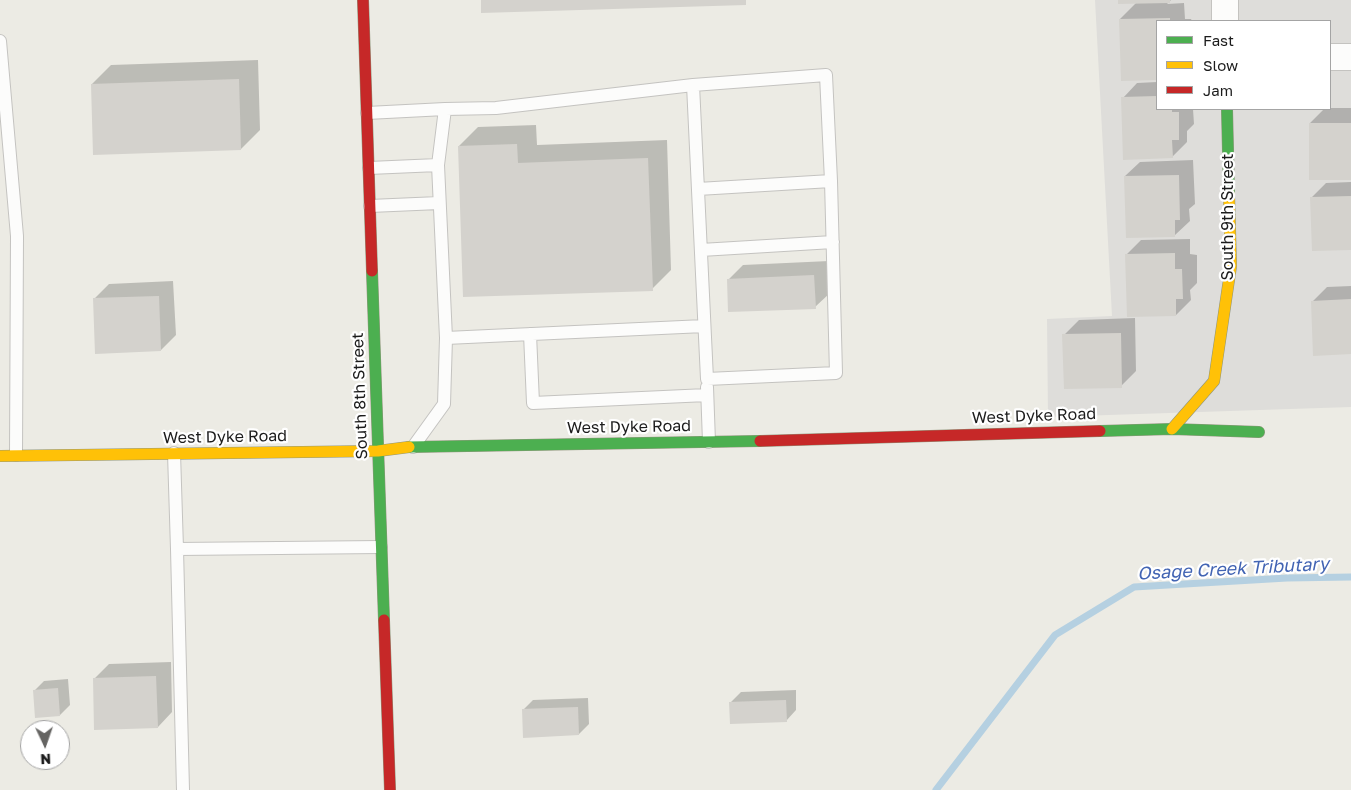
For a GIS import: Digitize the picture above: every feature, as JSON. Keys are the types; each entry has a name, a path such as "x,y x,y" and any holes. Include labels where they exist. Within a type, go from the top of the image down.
{"street":[{"name":"South 8th Street","path":"363,0 390,790"},
{"path":"1225,0 1226,20"},
{"path":"1331,57 1351,57"},
{"name":"South 9th Street","path":"1172,429 1214,381 1231,266 1227,110"},
{"name":"West Dyke Road","path":"0,456 378,451 413,447 709,442 1172,429 1259,432"}],"lane":[{"path":"0,41 17,236 16,455"},
{"path":"367,113 496,108 692,85 826,75 836,373 707,379"},
{"path":"692,85 709,442"},
{"path":"413,447 444,404 446,338 438,165 445,109"},
{"path":"369,168 438,165"},
{"path":"698,189 831,181"},
{"path":"370,206 439,203"},
{"path":"700,250 833,242"},
{"path":"446,338 704,326"},
{"path":"530,334 533,403 707,395"},
{"path":"174,454 183,790"},
{"path":"177,549 381,547"}],"shaded area":[{"path":"1095,0 1351,0 1351,407 1048,417 1047,319 1112,316"}],"building":[{"path":"481,0 746,0 746,5 481,13"},
{"path":"1118,0 1170,0 1170,3 1118,4"},
{"path":"1170,18 1170,20 1156,20 1156,80 1121,81 1119,19"},
{"path":"239,79 241,150 93,155 91,84"},
{"path":"1156,96 1156,110 1179,112 1179,140 1172,140 1173,158 1123,160 1121,97"},
{"path":"1309,123 1351,123 1351,180 1309,180"},
{"path":"517,144 518,163 648,158 653,291 463,297 458,146"},
{"path":"1179,175 1180,220 1175,220 1175,237 1126,238 1124,176"},
{"path":"1351,196 1351,250 1312,251 1310,197"},
{"path":"1175,253 1175,269 1182,269 1183,299 1176,299 1176,316 1127,317 1125,254"},
{"path":"814,275 816,309 728,312 727,279"},
{"path":"159,296 161,351 95,354 93,298"},
{"path":"1351,299 1351,354 1313,356 1311,301"},
{"path":"1121,333 1122,388 1064,389 1062,334"},
{"path":"156,676 158,728 94,730 93,678"},
{"path":"58,688 60,716 35,718 33,690"},
{"path":"786,700 787,722 730,724 729,702"},
{"path":"578,707 579,735 523,738 522,709"}],"waterway":[{"name":"Osage Creek Tributary","path":"936,790 1055,635 1134,587 1287,578 1351,577"}],"traffic: fast":[{"path":"1227,110 1229,194"},
{"path":"372,271 384,620"},
{"path":"1100,431 1172,429 1259,432"},
{"path":"409,447 760,441"}],"traffic: slow":[{"path":"1172,429 1214,381 1231,266 1229,194"},
{"path":"0,456 378,451 409,447"}],"traffic: jam":[{"path":"363,0 372,271"},
{"path":"760,441 1100,431"},
{"path":"384,620 390,790"}]}
